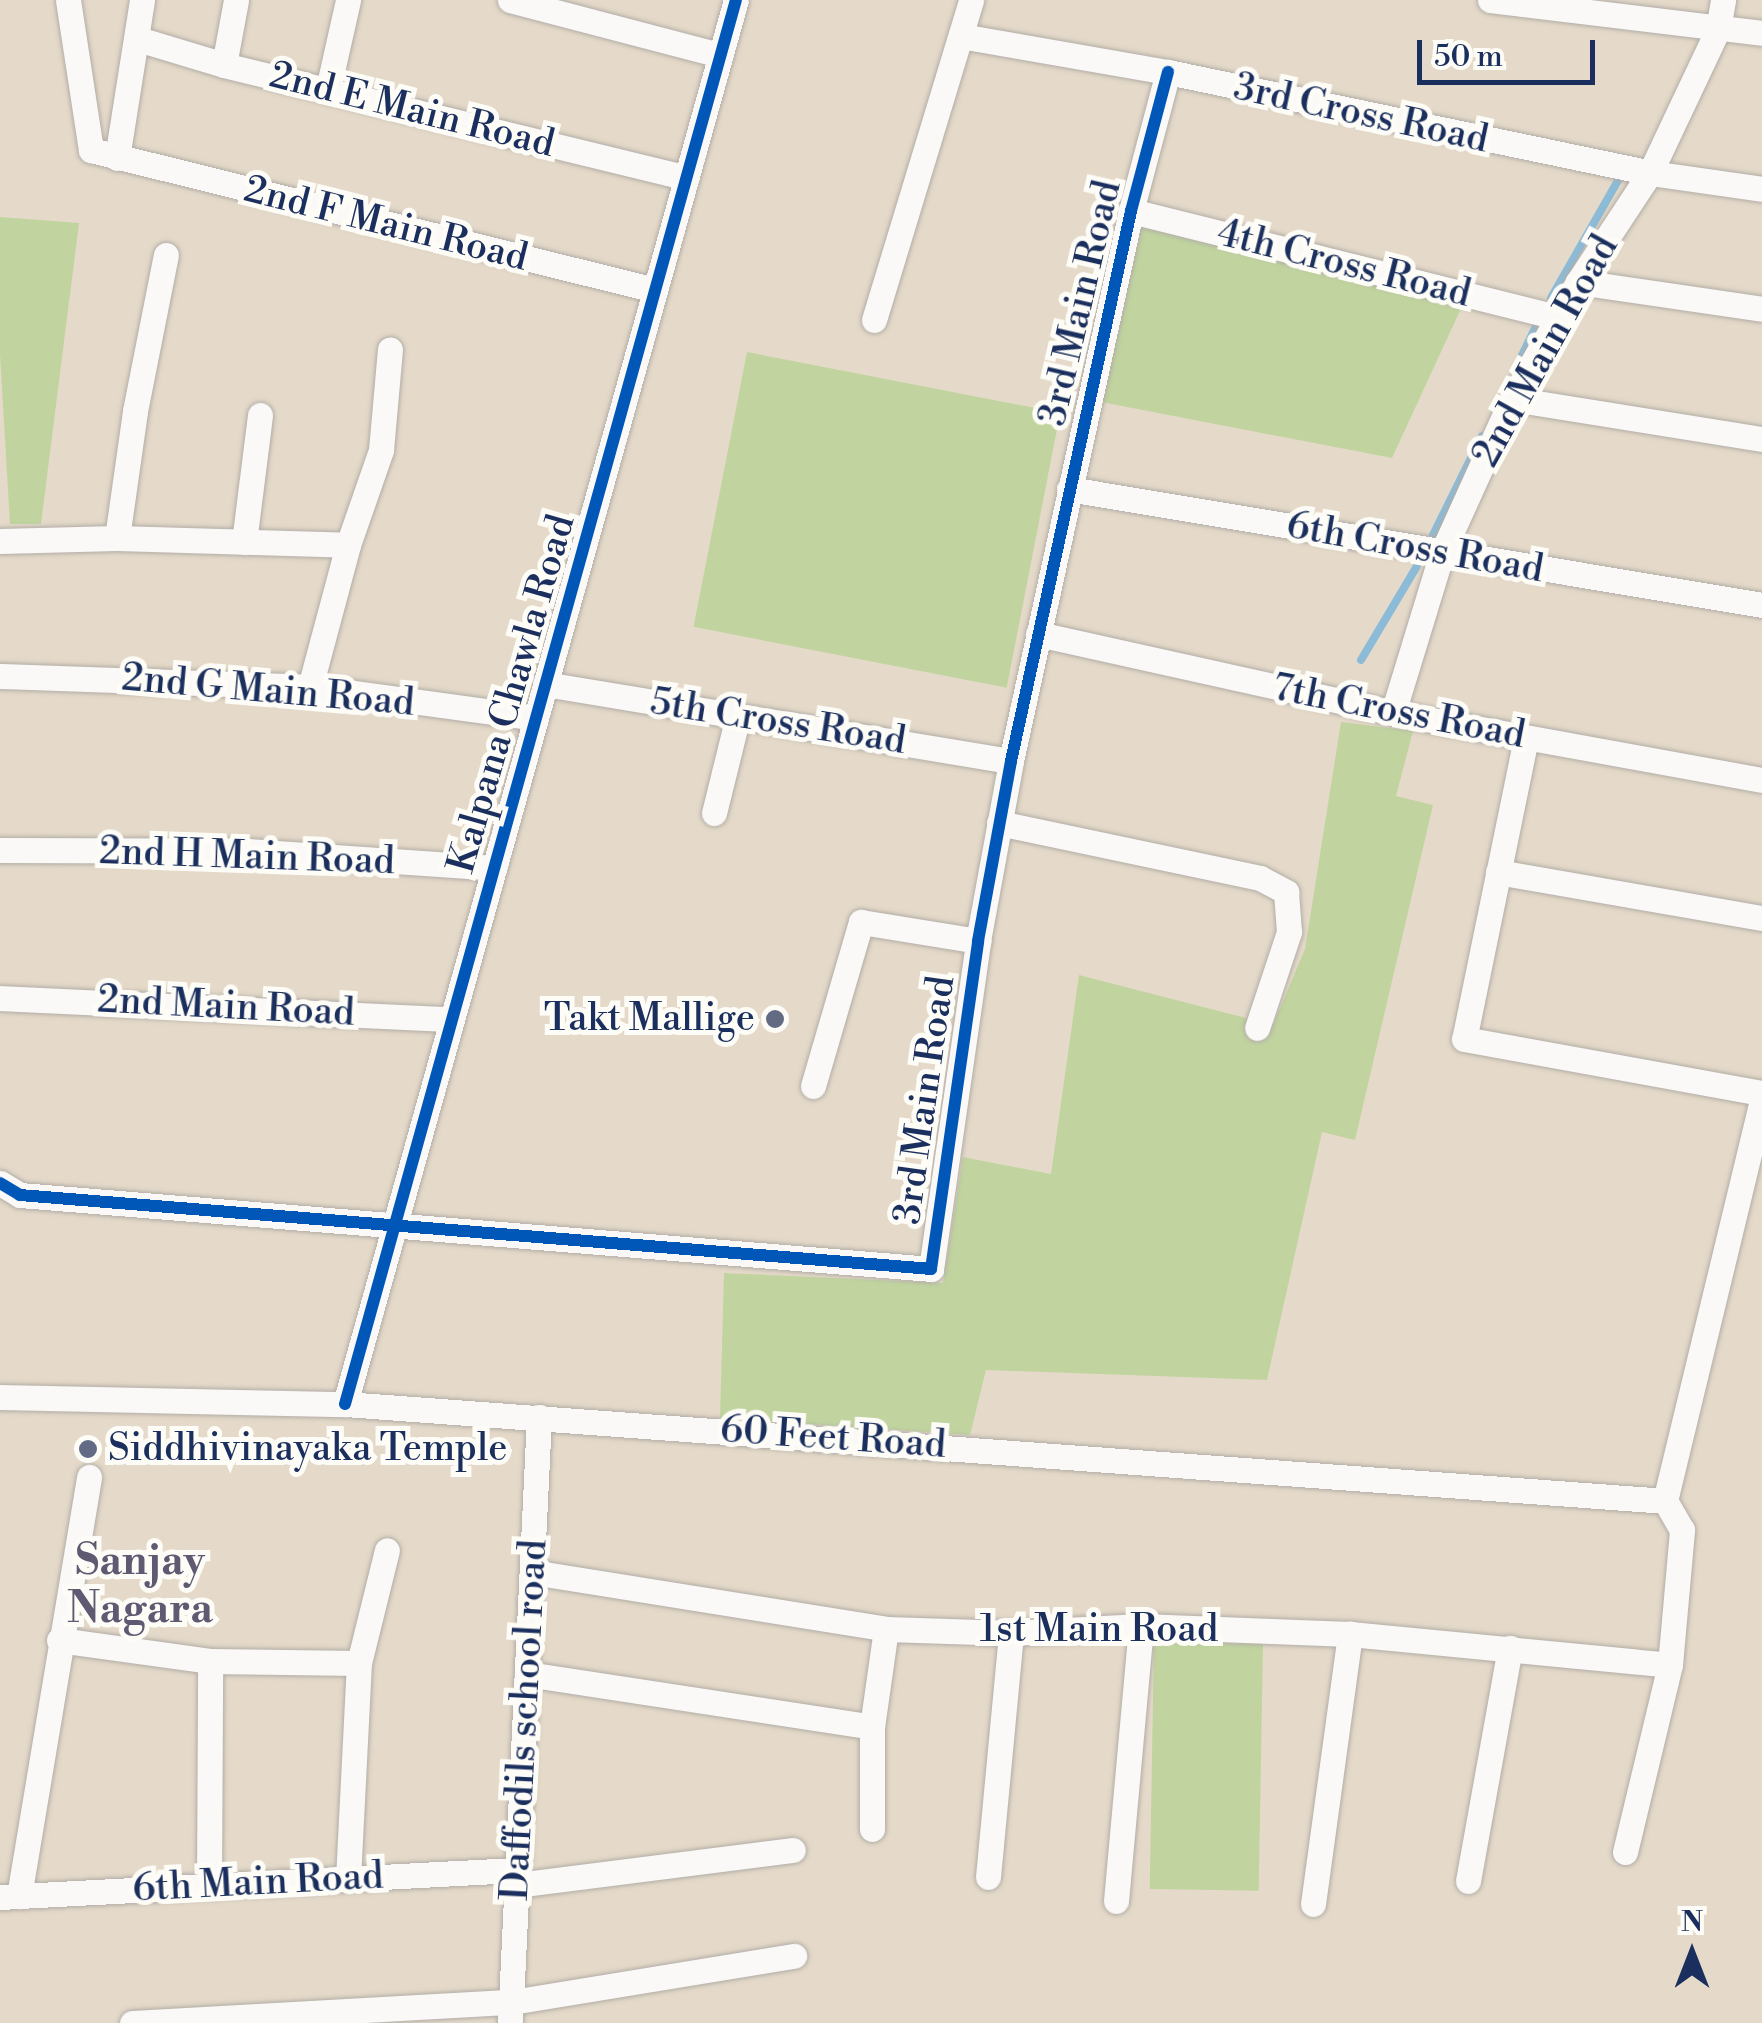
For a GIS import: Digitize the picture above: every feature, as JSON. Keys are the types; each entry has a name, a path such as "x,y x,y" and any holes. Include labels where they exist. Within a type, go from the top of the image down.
{"street":[{"path":"68,0 91,150 117,158 142,0"},
{"path":"224,65 236,0"},
{"path":"328,89 348,0"},
{"path":"510,0 720,54"},
{"name":"Kalpana Chawla Road","path":"345,1404 736,0"},
{"path":"874,320 971,0"},
{"path":"1490,0 1762,33"},
{"name":"2nd Main Road","path":"1393,713 1442,553 1512,399 1556,317 1650,173 1718,28 1724,0"},
{"name":"3rd Cross Road","path":"961,36 1168,72 1650,173 1762,190"},
{"name":"2nd E Main Road","path":"138,39 224,65 686,178"},
{"name":"3rd Main Road","path":"0,1183 20,1195 931,1269 978,941 1010,760 1130,211 1168,72"},
{"name":"2nd F Main Road","path":"117,158 655,290"},
{"name":"4th Cross Road","path":"1130,211 1556,317"},
{"path":"116,538 135,412 166,255"},
{"path":"1578,282 1762,309"},
{"path":"310,687 348,545 381,450 390,349"},
{"path":"1512,399 1762,439"},
{"path":"244,542 260,415"},
{"name":"6th Cross Road","path":"1069,489 1762,605"},
{"path":"0,541 116,538 348,545"},
{"name":"7th Cross Road","path":"1038,634 1393,713 1762,780"},
{"name":"2nd G Main Road","path":"0,676 310,687 536,718"},
{"name":"5th Cross Road","path":"545,684 1010,760"},
{"path":"714,813 738,716"},
{"path":"1526,738 1464,1039 1762,1096 1665,1501 1682,1530 1670,1665 1625,1852"},
{"path":"999,823 1260,878 1286,892 1289,932 1258,1028"},
{"name":"2nd H Main Road","path":"0,850 246,851 494,868"},
{"path":"1498,872 1762,918"},
{"path":"814,1086 861,922 978,941"},
{"name":"2nd Main Road","path":"0,998 452,1019"},
{"name":"60 Feet Road","path":"0,1397 345,1404 540,1416 1665,1501"},
{"name":"Daffodils school road","path":"511,2012 540,1416"},
{"path":"9,1897 89,1477"},
{"path":"348,1878 359,1663 387,1550"},
{"name":"1st Main Road","path":"532,1572 886,1629 1010,1632 1141,1626 1350,1634 1670,1665"},
{"path":"1116,1901 1141,1626"},
{"path":"872,1829 872,1728 886,1629"},
{"path":"988,1876 1010,1632"},
{"path":"1314,1904 1350,1634"},
{"path":"60,1640 210,1661 359,1663"},
{"path":"1468,1881 1510,1648"},
{"path":"209,1886 210,1661"},
{"path":"528,1674 872,1728"},
{"name":"6th Main Road","path":"9,1897 348,1878 516,1877 793,1850"},
{"path":"132,2023 511,2012 794,1956"}],"green space":[{"path":"0,217 79,223 41,524 10,524 0,354"},
{"path":"1142,225 1464,302 1392,458 1101,402"},
{"path":"747,352 1060,413 1007,688 694,627"},
{"path":"1341,722 1413,731 1396,796 1433,805 1355,1140 1322,1132 1267,1380 986,1370 970,1435 720,1418 724,1273 943,1283 963,1157 1051,1174 1079,975 1273,1025 1305,949"},
{"path":"1154,1642 1263,1644 1259,1891 1150,1889"}],"waterway":[{"path":"1551,298 1620,177"},
{"path":"1515,370 1537,324"},
{"path":"1433,535 1482,436"},
{"path":"1361,660 1417,566"}],"cycle path":[{"path":"345,1404 736,0"},
{"path":"0,1183 20,1195 931,1269 978,941 1011,761 1131,211 1168,72"}],"place":[{"name":"Takt Mallige","path":"775,1019"},
{"name":"Siddhivinayaka Temple","path":"88,1449"}],"district":[{"name":"Sanjay Nagara","path":"140,1586"}]}
